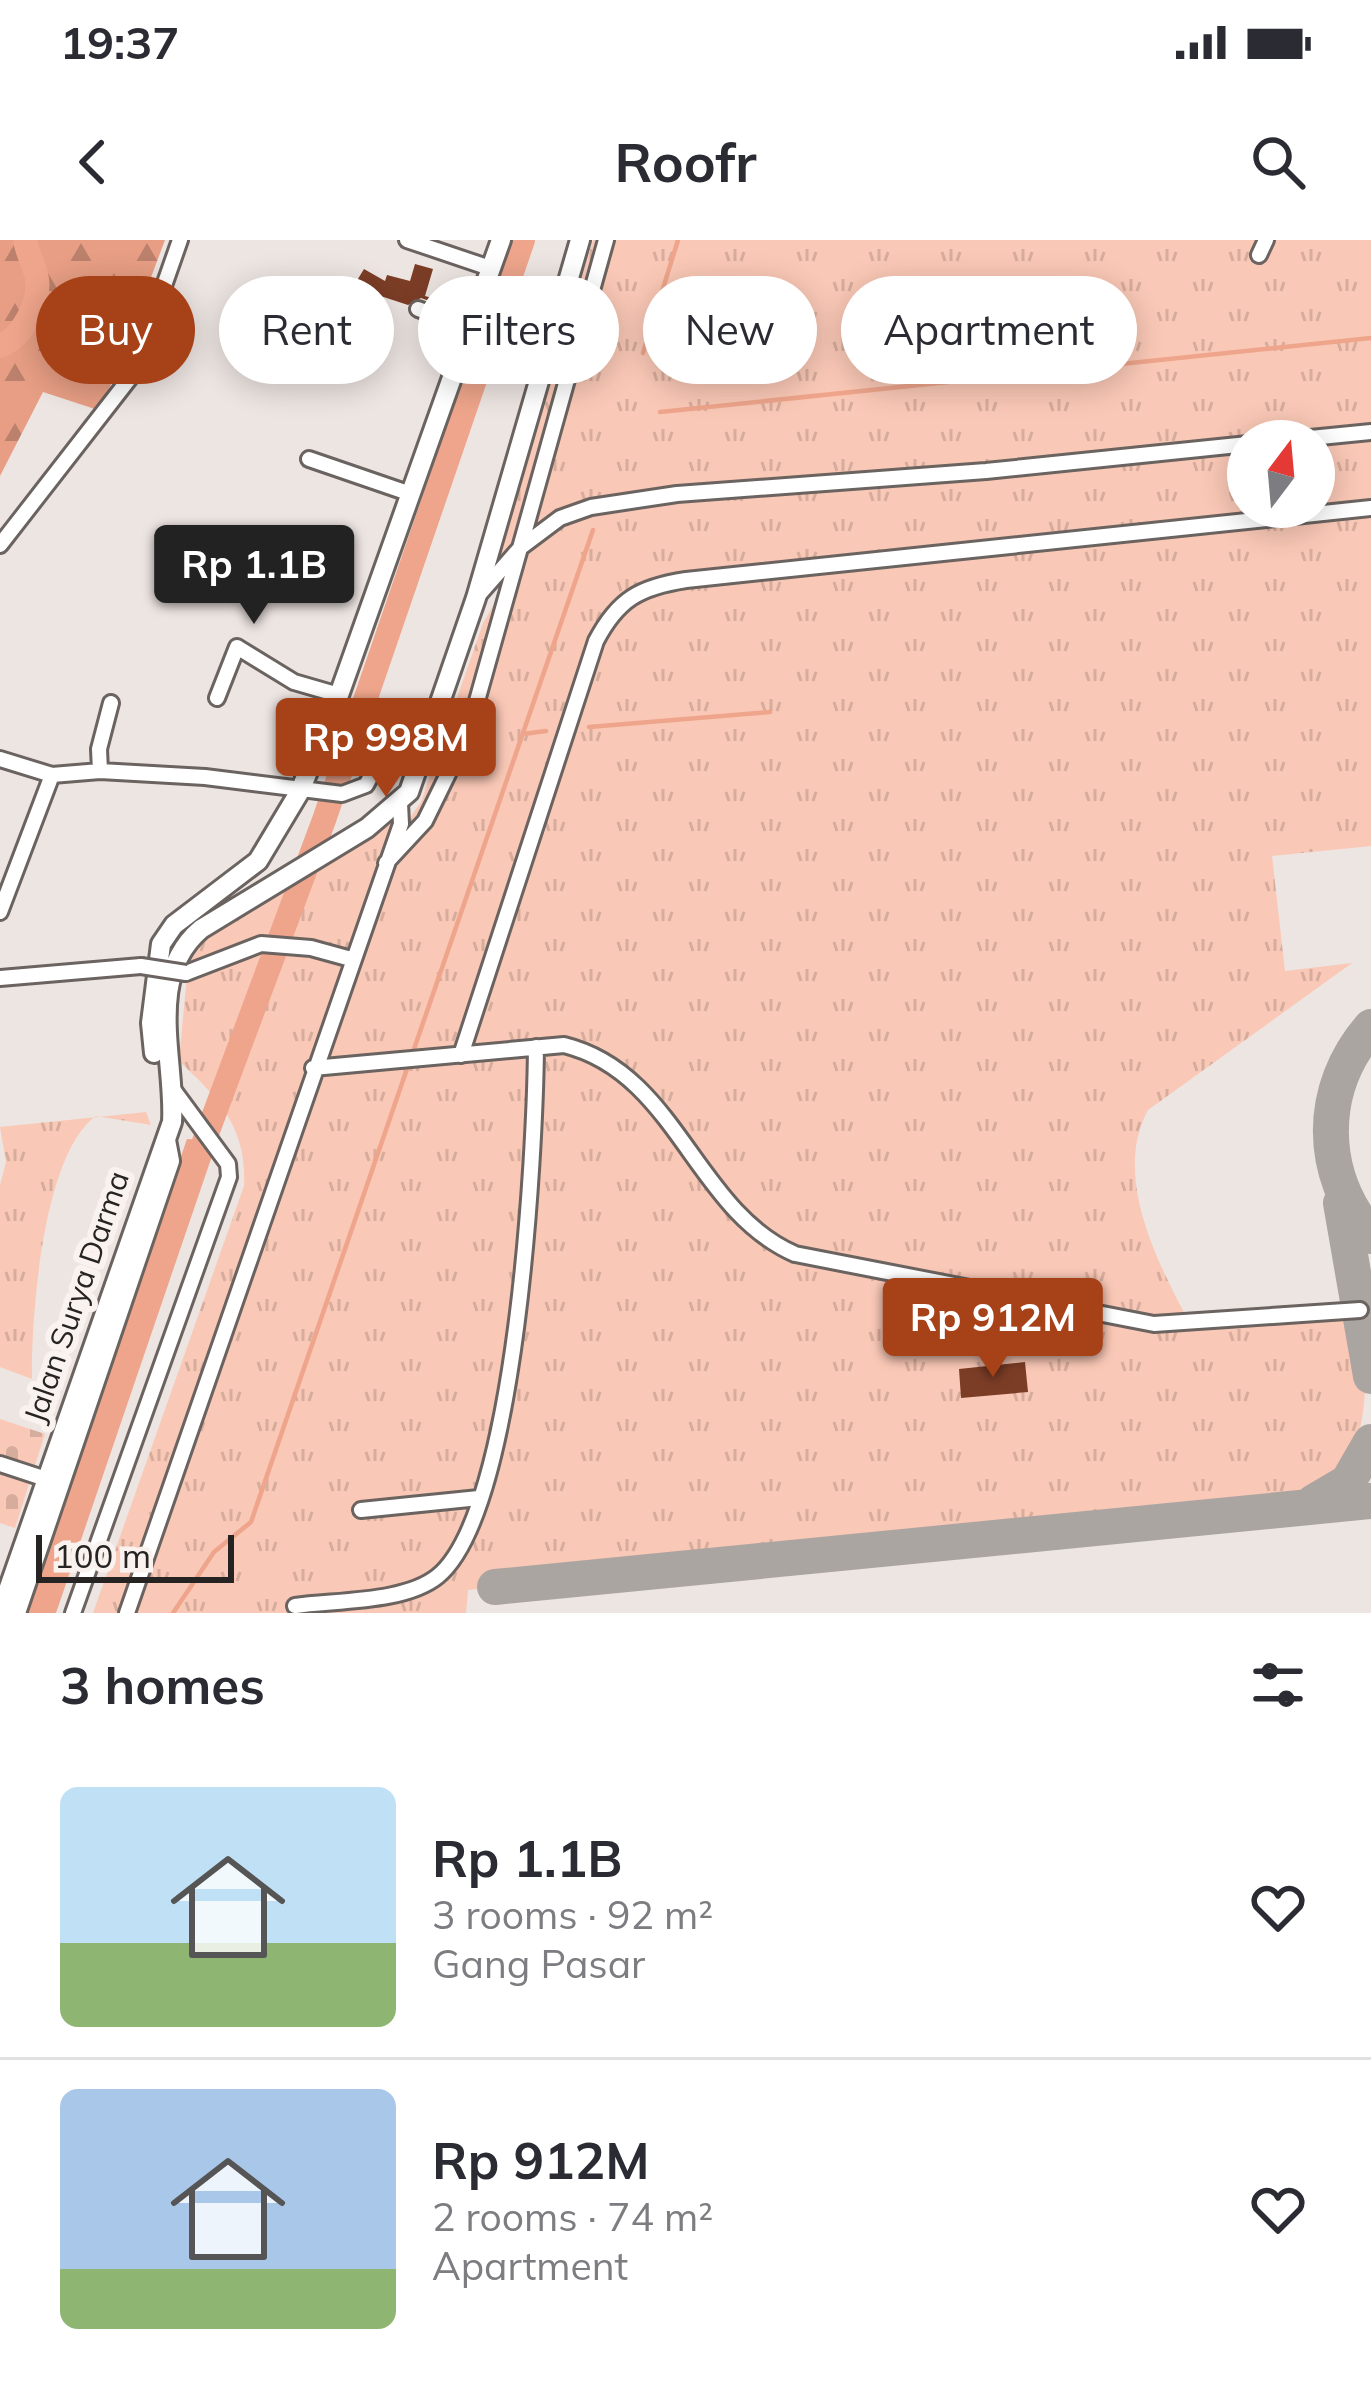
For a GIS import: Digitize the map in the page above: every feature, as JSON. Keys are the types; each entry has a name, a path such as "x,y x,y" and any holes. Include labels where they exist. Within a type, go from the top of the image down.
{"main road":[{"name":"Jalan Surya Darma","path":"487,276 501,240"},
{"path":"165,1138 172,1115 164,1046 181,953 201,929 400,803 418,773 476,598 580,240"},
{"name":"Jalan Surya Darma","path":"16,1613 165,1138 152,1023 161,944 174,925 258,861 310,791 449,384"},
{"name":"Jalan Surya Darma","path":"0,1613 54,1482"}],"street":[{"path":"0,545 133,374 180,240"},
{"path":"407,240 490,268"},
{"path":"386,863 425,821 475,708 606,240"},
{"path":"1335,436 1371,432"},
{"path":"476,598 520,548 560,518 628,500 1227,446"},
{"path":"309,459 410,494"},
{"path":"460,1055 596,641 608,618 636,591 686,580 1371,508"},
{"path":"217,698 237,647 294,682 339,695"},
{"path":"100,771 98,749 111,703"},
{"path":"0,759 52,775 100,771 342,794 366,785 386,748"},
{"path":"0,912 5,885 52,775"},
{"path":"127,1613 401,824 400,803"},
{"path":"0,979 141,966 186,973 261,944 351,959"},
{"path":"295,1606 424,1585 453,1557 479,1498 500,1432 517,1314 530,1197 536,1047"},
{"path":"313,1068 536,1047 580,1049 619,1070 648,1096 746,1226 795,1254 1154,1324 1360,1310"},
{"path":"73,1613 165,1344 226,1190 228,1164 167,1081"},
{"path":"0,1464 54,1482"},
{"path":"361,1510 479,1498"}],"green space":[{"path":"0,240 165,240 152,276 36,276 36,384 111,384 101,411 43,392 0,476"},
{"path":"593,240 1371,240 1371,846 1272,856 1285,971 1352,963 1148,1110 1135,1163 1143,1219 1189,1322 1360,1310 1365,1372 1360,1430 1338,1477 1319,1495 1293,1508 468,1590 466,1613 93,1613 244,1186 241,1147 228,1116 179,1061 190,943 392,822 405,825 421,802 483,623 504,587 492,573 549,384 619,384 619,276 582,276"},
{"path":"146,1112 151,1125 100,1117"},
{"path":"95,1117 78,1135 52,1199 38,1278 32,1379 0,1367 0,1185 6,1162 0,1127"},
{"path":"0,1419 45,1434 15,1528 0,1523"}],"shaded area":[{"path":"187,1139 203,1140 212,1156 56,1613 24,1613"}],"building":[{"path":"415,264 433,269 431,276 418,276 418,300 408,305 394,300 394,277 410,281"},
{"path":"1025,1362 1028,1392 961,1398 959,1369"}],"waterway":[{"path":"0,346 22,328 36,298 37,279 25,240"},
{"path":"199,1155 324,820 523,240"},
{"path":"667,276 678,240"},
{"path":"660,412 1371,338"},
{"path":"413,1052 593,530"},
{"path":"589,727 770,712"},
{"path":"523,734 546,731"},
{"path":"173,1613 214,1552 251,1522 409,1063"}],"taxiway":[{"path":"1371,1027 1341,1077 1331,1131 1341,1186 1371,1236"},
{"path":"1341,1203 1371,1376"},
{"path":"1314,1502 1348,1482 1371,1442"},
{"path":"495,1587 1371,1501"}]}
